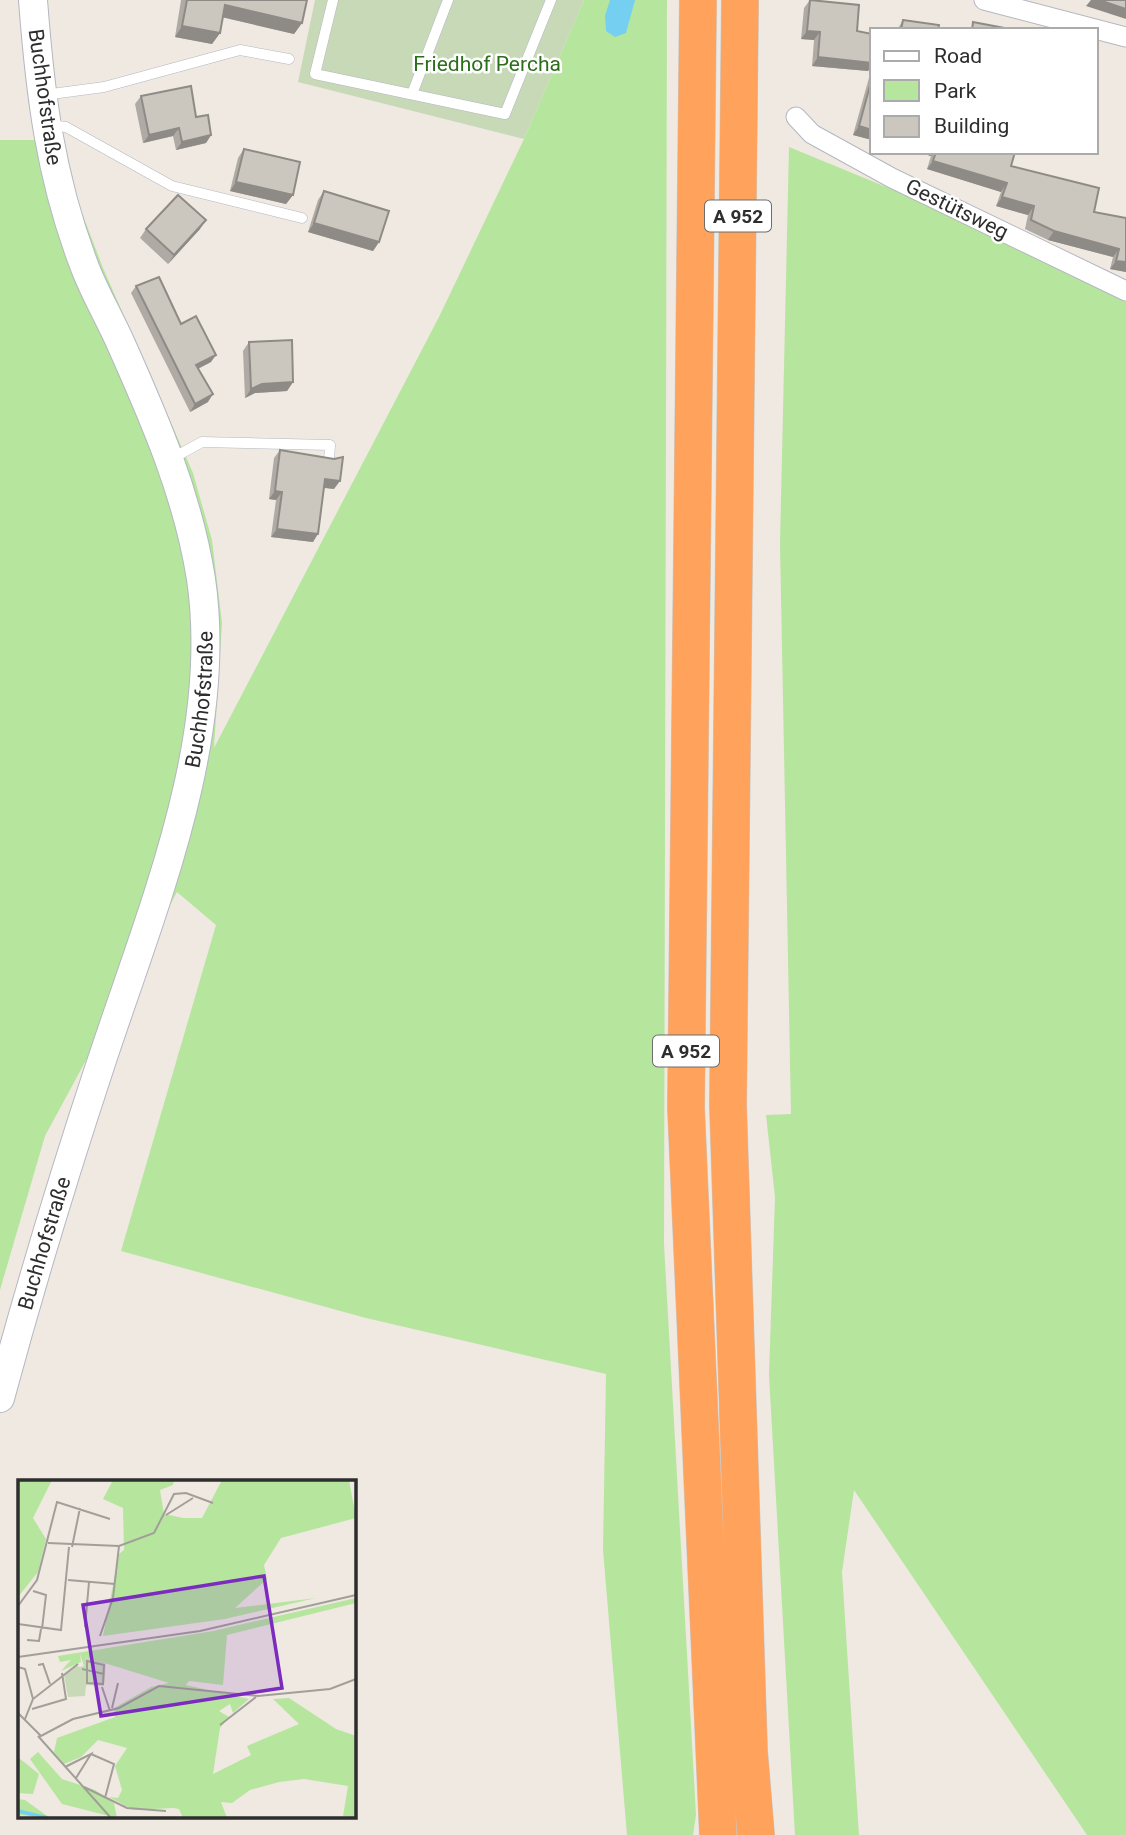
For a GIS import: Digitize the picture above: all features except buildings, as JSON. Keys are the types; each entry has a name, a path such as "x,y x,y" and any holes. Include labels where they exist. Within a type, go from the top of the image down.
{"highway":[{"name":"A 952","path":"698,0 685,1108 718,1835"},
{"name":"A 952","path":"740,0 728,1105 749,1751 756,1835"}],"main road":[{"name":"Buchhofstraße","path":"0,1398 38,1256 177,832 202,691 204,619 201,579 183,495 121,344 85,266 59,189 45,125 33,0"}],"street":[{"path":"984,0 1091,28"},
{"path":"1098,30 1126,37"},
{"name":"Gestütsweg","path":"796,117 812,134 892,178 1126,291"}],"lane":[{"path":"332,0 315,75 505,114 551,0"},
{"path":"412,94 448,0"},
{"path":"41,95 104,87 240,50 289,59"},
{"path":"45,125 66,127 172,186 302,218"},
{"path":"169,461 202,442 330,445 329,460"}],"green space":[{"name":"Friedhof Percha","path":"315,0 584,0 524,139 298,82"},
{"path":"584,0 667,0 664,1244 696,1815 693,1835 627,1835 603,1550 606,1374 366,1318 121,1251 216,925 177,892 45,1136 0,1290 0,140 64,140 79,205 103,268 193,473 212,540 222,623 214,748 439,317 524,139"},
{"path":"789,147 964,219 1126,302 1126,1835 1087,1835 854,1490 842,1572 859,1835 795,1835 769,1375 775,1197 766,1115 791,1114 780,544"}],"water":[{"path":"610,0 635,0 626,33 615,37 606,31 605,16"}]}
